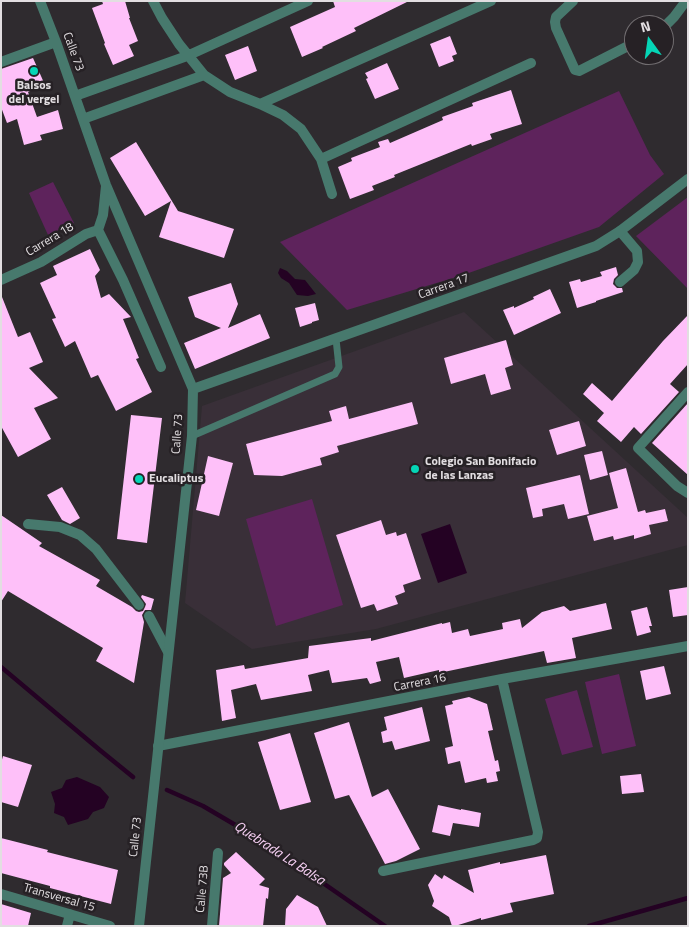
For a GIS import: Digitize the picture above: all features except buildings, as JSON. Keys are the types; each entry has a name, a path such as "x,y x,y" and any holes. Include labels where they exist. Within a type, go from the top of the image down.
{"street":[{"name":"Calle 73","path":"40,1 106,185 194,388 192,436 139,926"},
{"path":"153,1 162,18 204,76 230,92 283,115 301,129 321,160 332,194"},
{"path":"75,96 188,56 308,1"},
{"path":"260,104 491,1"},
{"path":"573,1 556,17 555,22 575,70 579,71 624,48"},
{"path":"674,17 686,1"},
{"path":"1,62 56,42"},
{"path":"321,160 531,63"},
{"path":"83,119 204,76"},
{"name":"Carrera 17","path":"194,388 596,246 620,231 688,179"},
{"path":"106,185 103,215 98,230 123,280 161,367"},
{"name":"Carrera 18","path":"1,280 41,262 86,234 98,230"},
{"path":"620,231 637,252 638,262 634,270 620,282"},
{"path":"688,392 638,448 677,486 688,493"},
{"path":"28,524 60,526 80,536 96,549 138,605"},
{"path":"149,616 168,652"},
{"name":"Carrera 16","path":"158,746 502,679 688,646"},
{"path":"383,870 537,838 538,832 502,679"},
{"name":"Calle 73B","path":"212,926 218,854"},
{"name":"Transversal 15","path":"1,894 110,926"},
{"path":"67,926 70,914"}],"lane":[{"path":"192,436 335,374 338,367 336,339"}],"shaded area":[{"path":"619,91 650,155 664,174 599,227 463,275 347,310 280,242"},
{"path":"53,182 74,223 48,235 29,193"},
{"path":"688,197 688,289 636,236"},
{"path":"280,268 287,271 295,279 305,280 316,294 308,296 297,295 289,283 281,278 278,273"},
{"name":"Colegio San Bonifacio de las Lanzas","path":"464,312 688,518 688,545 376,629 252,649 185,603 202,406"},
{"path":"312,499 343,605 276,626 246,519"},
{"path":"450,524 467,573 438,583 421,534"},
{"path":"619,674 636,746 602,754 585,682"},
{"path":"577,690 593,747 562,755 545,699"},
{"path":"77,777 100,787 109,797 104,808 93,812 88,819 68,825 64,817 54,813 55,804 51,792 62,788 66,780"}],"waterway":[{"path":"1,667 133,777"},
{"name":"Quebrada La Balsa","path":"167,790 203,806 261,840 385,926"},
{"name":"Quebrada La Balsa","path":"589,926 688,898"}],"place":[{"name":"Balsos del vergel","path":"34,71"},
{"name":"Colegio San Bonifacio de las Lanzas","path":"415,469"},
{"name":"Eucaliptus","path":"139,479"}]}
